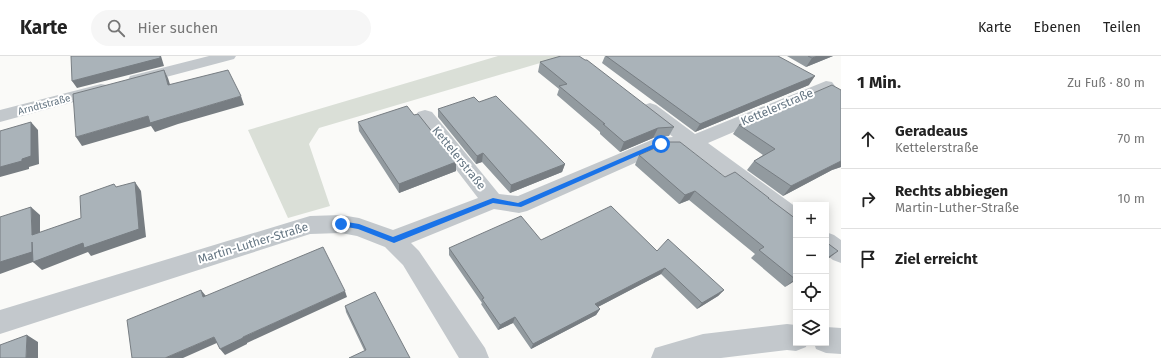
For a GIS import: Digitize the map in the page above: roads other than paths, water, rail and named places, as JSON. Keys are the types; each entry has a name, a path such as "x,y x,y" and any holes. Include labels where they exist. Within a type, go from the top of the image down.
{"street":[{"name":"Arndtstraße","path":"0,116 228,56"},
{"name":"Kettelerstraße","path":"806,75 836,87"},
{"name":"Kettelerstraße","path":"394,240 493,201 518,205 661,144 693,142 836,87"},
{"path":"638,100 793,217"},
{"name":"Kettelerstraße","path":"425,116 493,201"},
{"name":"Martin-Luther-Straße","path":"0,322 310,225 341,224 359,227 394,240 411,258 475,358"},
{"path":"829,244 841,253"},
{"path":"665,358 703,347 787,337 793,338"},
{"path":"829,340 841,341"}]}
